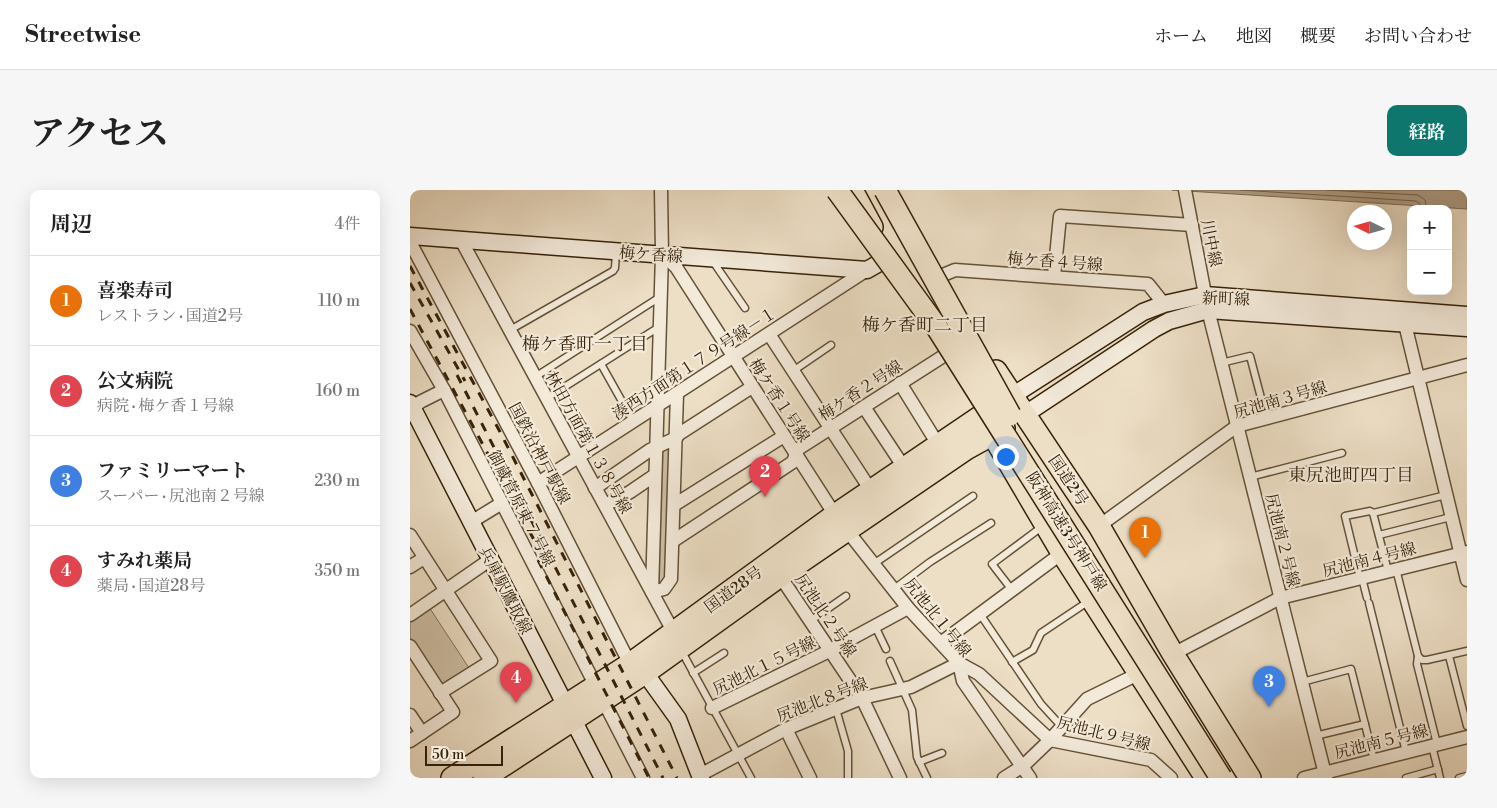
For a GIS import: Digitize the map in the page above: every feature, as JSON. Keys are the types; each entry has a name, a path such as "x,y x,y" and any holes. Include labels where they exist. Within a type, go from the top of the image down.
{"highway":[{"name":"阪神高速3号神戸線","path":"837,190 938,329 1221,778"},
{"path":"852,190 888,258 944,355 1062,553 1206,778"},
{"name":"国道2号","path":"876,190 1099,526 1173,654 1250,778"},
{"name":"阪神高速3号神戸線","path":"885,190 1025,440 1236,778"},
{"name":"国道28号","path":"677,640 780,576 842,522 872,492 1012,396"},
{"name":"国道28号","path":"484,778 569,713 637,668 842,522 993,435 1024,415"},
{"name":"国道28号","path":"452,778 569,713"}],"street":[{"path":"661,190 662,254 656,406 652,592 664,589 671,579 677,394"},
{"name":"川中線","path":"1186,193 1206,303"},
{"path":"1054,277 1060,216 1192,225"},
{"name":"梅ケ香線","path":"410,236 866,270"},
{"name":"林田方面第１３８号線","path":"461,240 677,640"},
{"name":"国鉄沿神戸駅線","path":"410,242 637,668"},
{"name":"梅ケ香１号線","path":"662,254 676,267 796,455 842,522"},
{"path":"866,270 888,258"},
{"name":"湊西方面第１７９号線－１","path":"538,483 866,270"},
{"name":"梅ケ香４号線","path":"936,278 955,270 1148,284 1164,304"},
{"name":"新町線","path":"1012,396 1143,312 1164,304 1206,303 1467,315"},
{"name":"新町線","path":"1024,415 1154,329 1206,303 1405,324 1467,328"},
{"name":"尻池南２号線","path":"1206,303 1325,775"},
{"path":"1405,324 1416,379 1451,517 1464,552 1467,580"},
{"name":"御蔵菅原東７号線","path":"410,331 444,390 643,778"},
{"path":"769,334 872,492"},
{"name":"梅ケ香２号線","path":"673,541 794,462 798,449 944,355"},
{"name":"尻池南３号線","path":"1099,526 1237,426 1467,365"},
{"path":"900,383 939,446"},
{"path":"595,488 650,450 656,449 676,438 752,387"},
{"path":"411,408 444,390"},
{"path":"864,407 905,470"},
{"name":"兵庫駅鷹取線","path":"411,408 603,778"},
{"path":"674,505 784,436"},
{"path":"605,505 630,492 655,475"},
{"path":"471,522 502,503"},
{"name":"尻池北１号線","path":"842,522 908,608 942,642 959,663 963,681 1030,778"},
{"path":"410,535 491,661 440,693"},
{"name":"尻池南４号線","path":"1173,654 1280,598 1464,552"},
{"path":"942,642 1062,553"},
{"path":"410,567 424,558"},
{"path":"410,614 490,560"},
{"name":"尻池北２号線","path":"780,576 862,698 900,778"},
{"name":"尻池北１５号線","path":"712,708 830,650 908,608"},
{"path":"410,646 453,712 410,741"},
{"name":"尻池北８号線","path":"700,776 786,729 862,698 911,687 959,663"},
{"name":"尻池北９号線","path":"959,663 979,674 1050,740 1151,760 1172,778"},
{"path":"637,668 678,719 700,776"},
{"path":"1004,778 1023,766 1050,740 1087,699 1140,673"},
{"path":"410,715 422,733"},
{"path":"786,729 810,778"},
{"name":"尻池南５号線","path":"1304,778 1325,775 1374,760 1467,737"}],"lane":[{"path":"510,330 613,271 615,268 616,252"},
{"path":"711,258 746,308"},
{"path":"535,376 660,297"},
{"path":"547,398 659,327"},
{"path":"793,371 831,345"},
{"path":"1221,363 1250,356 1266,417"},
{"path":"601,364 633,421"},
{"path":"1250,478 1342,453"},
{"path":"1406,752 1345,516 1370,511 1373,513 1446,495"},
{"path":"874,563 973,496"},
{"path":"1373,513 1378,535 1392,570 1418,656 1417,664 1435,745 1440,778"},
{"path":"1378,535 1451,517"},
{"path":"894,589 930,562 991,522"},
{"path":"1012,590 992,564 1046,524"},
{"path":"810,621 846,596"},
{"path":"1012,662 1033,650 1041,633 1092,599"},
{"path":"980,614 1041,704 1062,727"},
{"path":"875,626 886,649"},
{"path":"677,640 751,778"},
{"path":"1418,656 1422,660 1427,660 1467,651"},
{"path":"693,673 724,653"},
{"path":"1448,656 1467,726"},
{"path":"890,661 901,690 912,710 915,745 919,762 927,778"},
{"path":"1302,682 1351,669 1374,760"},
{"path":"836,709 848,751 848,778"},
{"path":"1315,736 1365,724"},
{"path":"919,762 942,753"},
{"path":"1406,778 1438,769"},
{"path":"1459,778 1467,776"}],"shaded area":[{"path":"670,444 668,576 661,584 653,583 657,450"},
{"path":"429,607 469,668 446,684 440,683 410,638 410,619"}],"water":[{"path":"1172,190 1467,190 1467,209 1452,208 1452,205 1407,205"}],"railway":[{"path":"410,266 499,430 677,778"},
{"path":"410,283 465,381"},
{"path":"410,309 547,564"},
{"path":"457,375 663,778"},
{"path":"538,560 649,778"}],"place":[{"name":"公文病院","path":"765,497"},
{"name":"喜楽寿司","path":"1145,558"},
{"name":"すみれ薬局","path":"516,703"},
{"name":"ファミリーマート","path":"1269,707"}],"district":[{"name":"梅ケ香町二丁目","path":"925,325"},
{"name":"梅ケ香町一丁目","path":"585,344"},
{"name":"東尻池町四丁目","path":"1351,475"}]}
